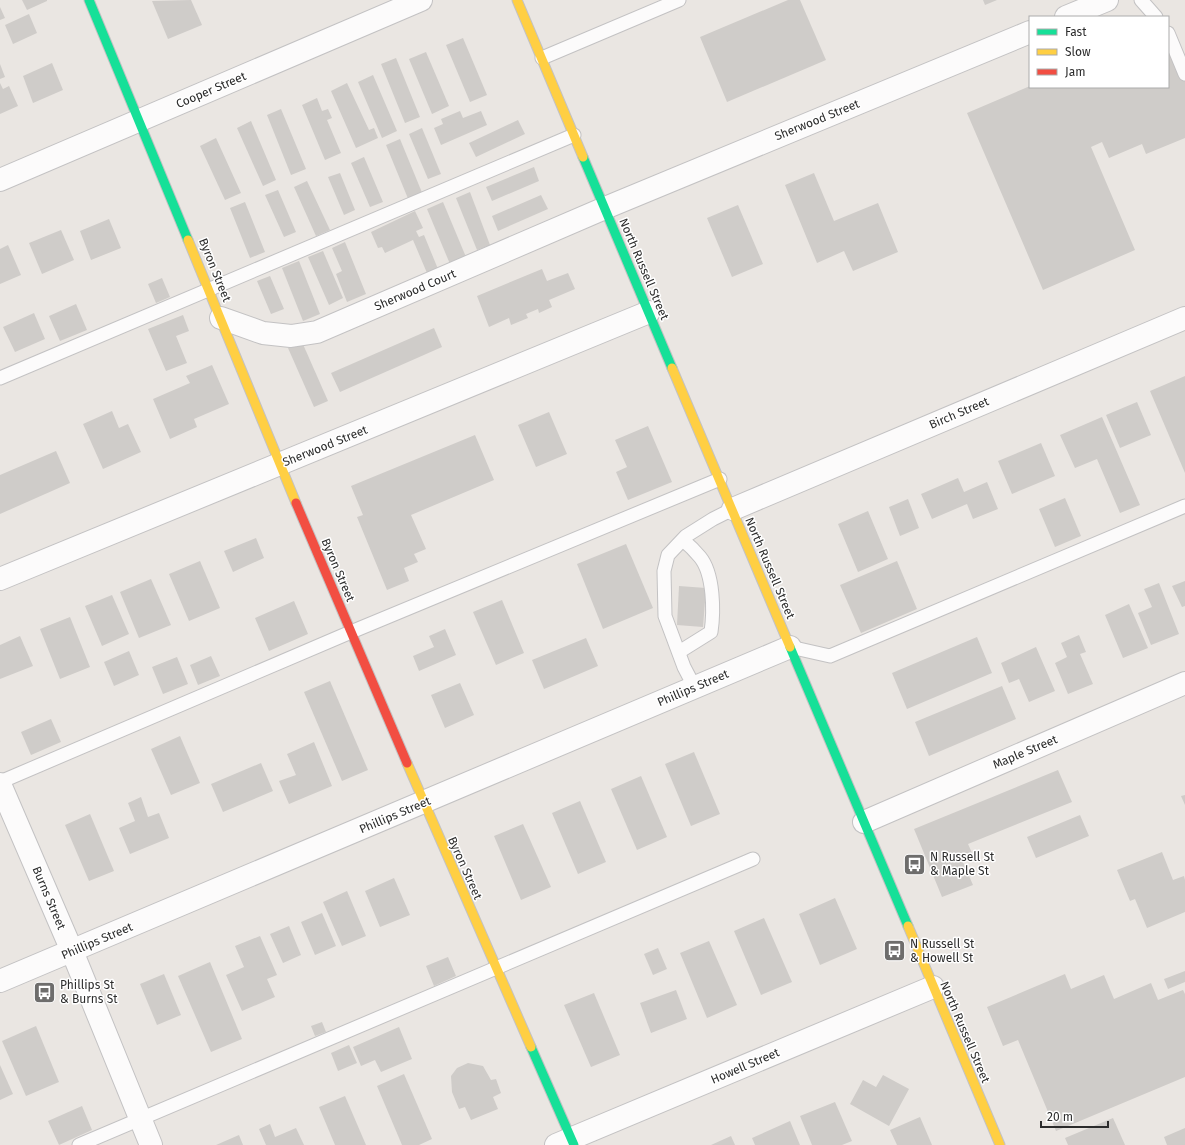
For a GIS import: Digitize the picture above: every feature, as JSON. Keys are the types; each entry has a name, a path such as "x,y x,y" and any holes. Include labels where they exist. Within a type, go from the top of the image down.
{"street":[{"name":"Byron Street","path":"89,0 210,290 280,465 496,969 567,1143"},
{"name":"Cooper Street","path":"0,180 421,0"},
{"name":"North Russell Street","path":"518,0 1000,1145"},
{"path":"1068,16 1107,0"},
{"name":"Sherwood Street","path":"605,208 1029,32"},
{"name":"Sherwood Court","path":"221,318 263,333 291,336 317,332 605,208"},
{"name":"Sherwood Street","path":"0,579 649,312"},
{"name":"Birch Street","path":"733,509 1185,318"},
{"name":"Phillips Street","path":"0,981 790,648"},
{"name":"Maple Street","path":"864,822 1185,683"},
{"name":"Burns Street","path":"0,783 72,951 151,1145"},
{"name":"Howell Street","path":"567,1143 933,987"}],"lane":[{"path":"542,58 679,0"},
{"path":"1141,0 1155,16"},
{"path":"1169,35 1185,74"},
{"path":"0,378 574,135"},
{"path":"0,783 351,632 720,479"},
{"path":"790,648 830,656 1185,506"},
{"path":"695,688 665,616 664,571 668,555 683,540 713,518 733,509"},
{"path":"679,652 711,632 714,616 710,579 701,558 683,540"},
{"path":"79,1145 753,859"}],"building":[{"path":"22,0 47,0 47,1 27,10"},
{"path":"191,0 202,25 168,39 152,1"},
{"path":"788,0 800,0 826,60 727,102 700,37"},
{"path":"983,0 997,0 985,5"},
{"path":"0,7 5,18 0,20"},
{"path":"29,14 37,33 13,44 5,25"},
{"path":"463,38 487,95 470,102 446,45"},
{"path":"1169,43 1185,80 1185,138 1146,154 1142,144 1109,158 1102,142 1091,147 1135,250 1043,290 967,113 1029,86 1029,88 1169,88"},
{"path":"426,52 449,106 432,114 409,59"},
{"path":"396,58 420,117 405,123 381,64"},
{"path":"52,63 63,90 33,103 23,76"},
{"path":"0,64 5,77 0,79"},
{"path":"373,75 397,131 382,138 358,82"},
{"path":"0,83 3,89 9,86 18,106 0,114"},
{"path":"347,83 369,130 374,128 378,138 356,148 331,91"},
{"path":"317,98 322,111 328,109 332,118 327,120 341,153 325,160 302,105"},
{"path":"281,109 306,169 291,175 267,115"},
{"path":"460,111 463,118 481,111 487,125 441,145 434,128 443,124 441,119"},
{"path":"518,120 525,134 476,157 469,143"},
{"path":"251,121 276,180 263,186 237,128"},
{"path":"422,128 441,174 428,179 409,134"},
{"path":"216,138 241,193 225,200 200,146"},
{"path":"400,139 423,195 409,201 386,145"},
{"path":"364,157 383,202 370,207 351,163"},
{"path":"534,167 539,181 492,201 486,187"},
{"path":"340,173 355,210 344,215 328,177"},
{"path":"814,173 834,221 878,203 898,252 853,271 844,251 817,263 785,185"},
{"path":"307,181 330,230 316,236 294,187"},
{"path":"278,190 296,232 284,237 265,195"},
{"path":"470,192 490,245 477,250 456,198"},
{"path":"541,195 548,209 498,231 492,216"},
{"path":"245,202 265,252 250,258 230,208"},
{"path":"443,202 466,257 450,264 427,209"},
{"path":"738,205 763,264 732,277 707,218"},
{"path":"415,211 423,228 416,231 419,237 424,235 438,269 427,273 413,240 385,253 382,247 378,248 371,232"},
{"path":"109,219 121,248 91,260 80,231"},
{"path":"61,230 74,260 42,274 29,243"},
{"path":"345,242 366,294 347,302 336,274 342,271 332,248"},
{"path":"8,245 21,275 0,284 0,249"},
{"path":"323,251 343,298 329,305 308,257"},
{"path":"299,261 320,314 303,321 282,268"},
{"path":"542,269 547,281 568,273 575,289 549,300 552,307 539,313 538,309 526,314 528,318 511,325 509,318 489,327 477,296"},
{"path":"270,276 284,309 271,314 257,281"},
{"path":"162,278 170,297 156,303 148,284"},
{"path":"76,304 87,330 60,341 49,316"},
{"path":"34,313 45,339 15,352 3,327"},
{"path":"183,315 189,331 176,336 187,363 166,371 148,329"},
{"path":"434,328 442,347 340,392 331,373"},
{"path":"302,342 328,401 314,407 288,348"},
{"path":"212,365 229,404 194,419 197,427 170,439 153,399 190,383 186,376"},
{"path":"1185,376 1185,473 1150,391"},
{"path":"1137,402 1151,435 1120,448 1106,415"},
{"path":"112,411 119,428 128,424 141,452 103,469 83,424"},
{"path":"549,412 567,454 536,467 518,425"},
{"path":"1102,417 1140,505 1120,513 1097,459 1075,468 1060,435"},
{"path":"648,426 672,482 628,500 616,472 627,467 615,440"},
{"path":"475,435 494,480 411,515 426,549 414,554 418,562 404,568 409,581 387,590 357,517 363,515 351,486"},
{"path":"1041,443 1055,476 1012,494 998,461"},
{"path":"56,451 70,483 0,514 0,475"},
{"path":"958,478 964,492 987,482 998,509 973,519 967,504 932,519 921,494"},
{"path":"1065,498 1081,536 1055,547 1039,509"},
{"path":"908,499 919,528 900,536 889,507"},
{"path":"868,511 888,559 858,572 838,524"},
{"path":"256,538 264,558 233,572 224,551"},
{"path":"626,544 653,608 603,629 577,564"},
{"path":"200,561 220,608 189,621 169,574"},
{"path":"897,561 917,609 861,633 840,585"},
{"path":"151,579 171,625 139,638 120,592"},
{"path":"1185,581 1185,606 1182,607 1172,586"},
{"path":"1159,583 1179,634 1151,645 1138,613 1152,607 1144,589"},
{"path":"679,586 706,588 703,627 677,625"},
{"path":"112,595 129,634 102,646 85,606"},
{"path":"502,600 524,653 496,665 473,612"},
{"path":"294,601 308,634 269,651 255,618"},
{"path":"1129,604 1148,648 1123,658 1105,615"},
{"path":"70,617 90,667 60,679 40,629"},
{"path":"445,629 456,655 419,671 413,656 434,647 429,636"},
{"path":"1079,635 1086,652 1080,654 1093,684 1068,694 1055,663 1067,657 1061,643"},
{"path":"20,636 33,666 0,679 0,645"},
{"path":"977,637 992,673 907,709 892,673"},
{"path":"586,638 598,666 544,689 532,660"},
{"path":"1036,647 1055,691 1029,702 1019,679 1009,683 1001,663"},
{"path":"129,651 139,675 114,686 104,662"},
{"path":"211,656 220,676 198,685 190,665"},
{"path":"177,657 188,684 163,694 152,667"},
{"path":"330,681 368,770 342,781 304,692"},
{"path":"460,683 474,715 445,728 431,695"},
{"path":"1002,686 1016,719 929,756 915,722"},
{"path":"51,719 61,742 31,755 21,732"},
{"path":"180,736 200,783 171,795 151,749"},
{"path":"314,742 332,786 289,804 279,781 296,775 287,754"},
{"path":"694,752 720,814 691,826 665,764"},
{"path":"261,763 273,791 223,812 211,784"},
{"path":"1058,770 1072,802 968,844 973,855 962,860 973,885 942,897 914,829"},
{"path":"641,776 667,837 637,850 611,789"},
{"path":"1185,795 1185,805 1181,796"},
{"path":"141,797 148,817 159,813 169,838 130,854 119,828 135,821 128,803"},
{"path":"580,801 606,862 578,874 552,813"},
{"path":"90,814 114,871 89,881 65,825"},
{"path":"1080,815 1089,836 1036,858 1027,837"},
{"path":"523,824 551,887 521,900 494,836"},
{"path":"1162,852 1173,880 1184,876 1185,912 1147,928 1135,899 1130,901 1117,870"},
{"path":"394,878 410,915 380,927 365,891"},
{"path":"347,891 366,936 342,946 323,902"},
{"path":"835,898 857,949 820,965 799,914"},
{"path":"322,913 336,946 315,955 301,922"},
{"path":"764,918 792,982 761,995 734,931"},
{"path":"289,926 301,955 283,963 270,934"},
{"path":"260,936 277,975 267,979 275,997 242,1011 226,975 244,967 235,946"},
{"path":"709,941 737,1005 707,1018 680,953"},
{"path":"658,948 667,969 653,975 644,954"},
{"path":"448,957 456,976 434,986 426,966"},
{"path":"210,962 242,1039 211,1052 178,976"},
{"path":"1185,971 1185,982 1168,989 1164,979"},
{"path":"164,974 181,1015 157,1025 140,984"},
{"path":"1065,974 1071,989 1104,975 1114,999 1151,983 1158,1000 1183,990 1185,994 1185,1077 1056,1131 1018,1040 1003,1046 987,1007"},
{"path":"676,990 687,1019 651,1033 640,1003"},
{"path":"594,993 620,1055 591,1067 564,1005"},
{"path":"322,1022 326,1032 315,1036 311,1026"},
{"path":"36,1026 59,1082 26,1096 2,1041"},
{"path":"399,1027 412,1059 381,1072 375,1060 361,1066 353,1047"},
{"path":"349,1045 357,1063 338,1071 331,1053"},
{"path":"468,1063 483,1066 491,1080 496,1079 501,1093 493,1097 498,1109 471,1120 465,1107 459,1109 452,1092 451,1076 457,1068"},
{"path":"0,1065 13,1094 0,1100"},
{"path":"404,1074 432,1139 419,1145 402,1145 377,1086"},
{"path":"883,1075 909,1089 889,1126 850,1104 863,1080 876,1087"},
{"path":"345,1096 366,1145 335,1145 319,1107"},
{"path":"835,1102 852,1141 842,1145 812,1145 800,1116"},
{"path":"82,1106 92,1130 59,1145 48,1121"},
{"path":"920,1117 932,1145 897,1145 890,1130"},
{"path":"1113,1118 1125,1145 1068,1145 1065,1138"},
{"path":"790,1121 800,1145 755,1145 752,1138"},
{"path":"270,1124 275,1137 296,1128 304,1145 266,1145 259,1129"},
{"path":"1185,1128 1185,1145 1167,1145 1164,1137"},
{"path":"239,1135 243,1145 216,1145"},
{"path":"731,1136 735,1145 711,1145"}],"traffic: fast":[{"path":"89,0 188,240"},
{"path":"583,157 672,368"},
{"path":"790,647 908,926"},
{"path":"531,1047 574,1145"}],"traffic: slow":[{"path":"517,0 583,157"},
{"path":"188,240 296,503"},
{"path":"672,368 790,647"},
{"path":"407,763 531,1047"},
{"path":"908,926 1000,1145"}],"traffic: jam":[{"path":"296,503 407,763"}],"place":[{"name":"N Russell St & Maple St","path":"915,864"},
{"name":"N Russell St & Howell St","path":"894,951"},
{"name":"Phillips St & Burns St","path":"44,992"}]}
